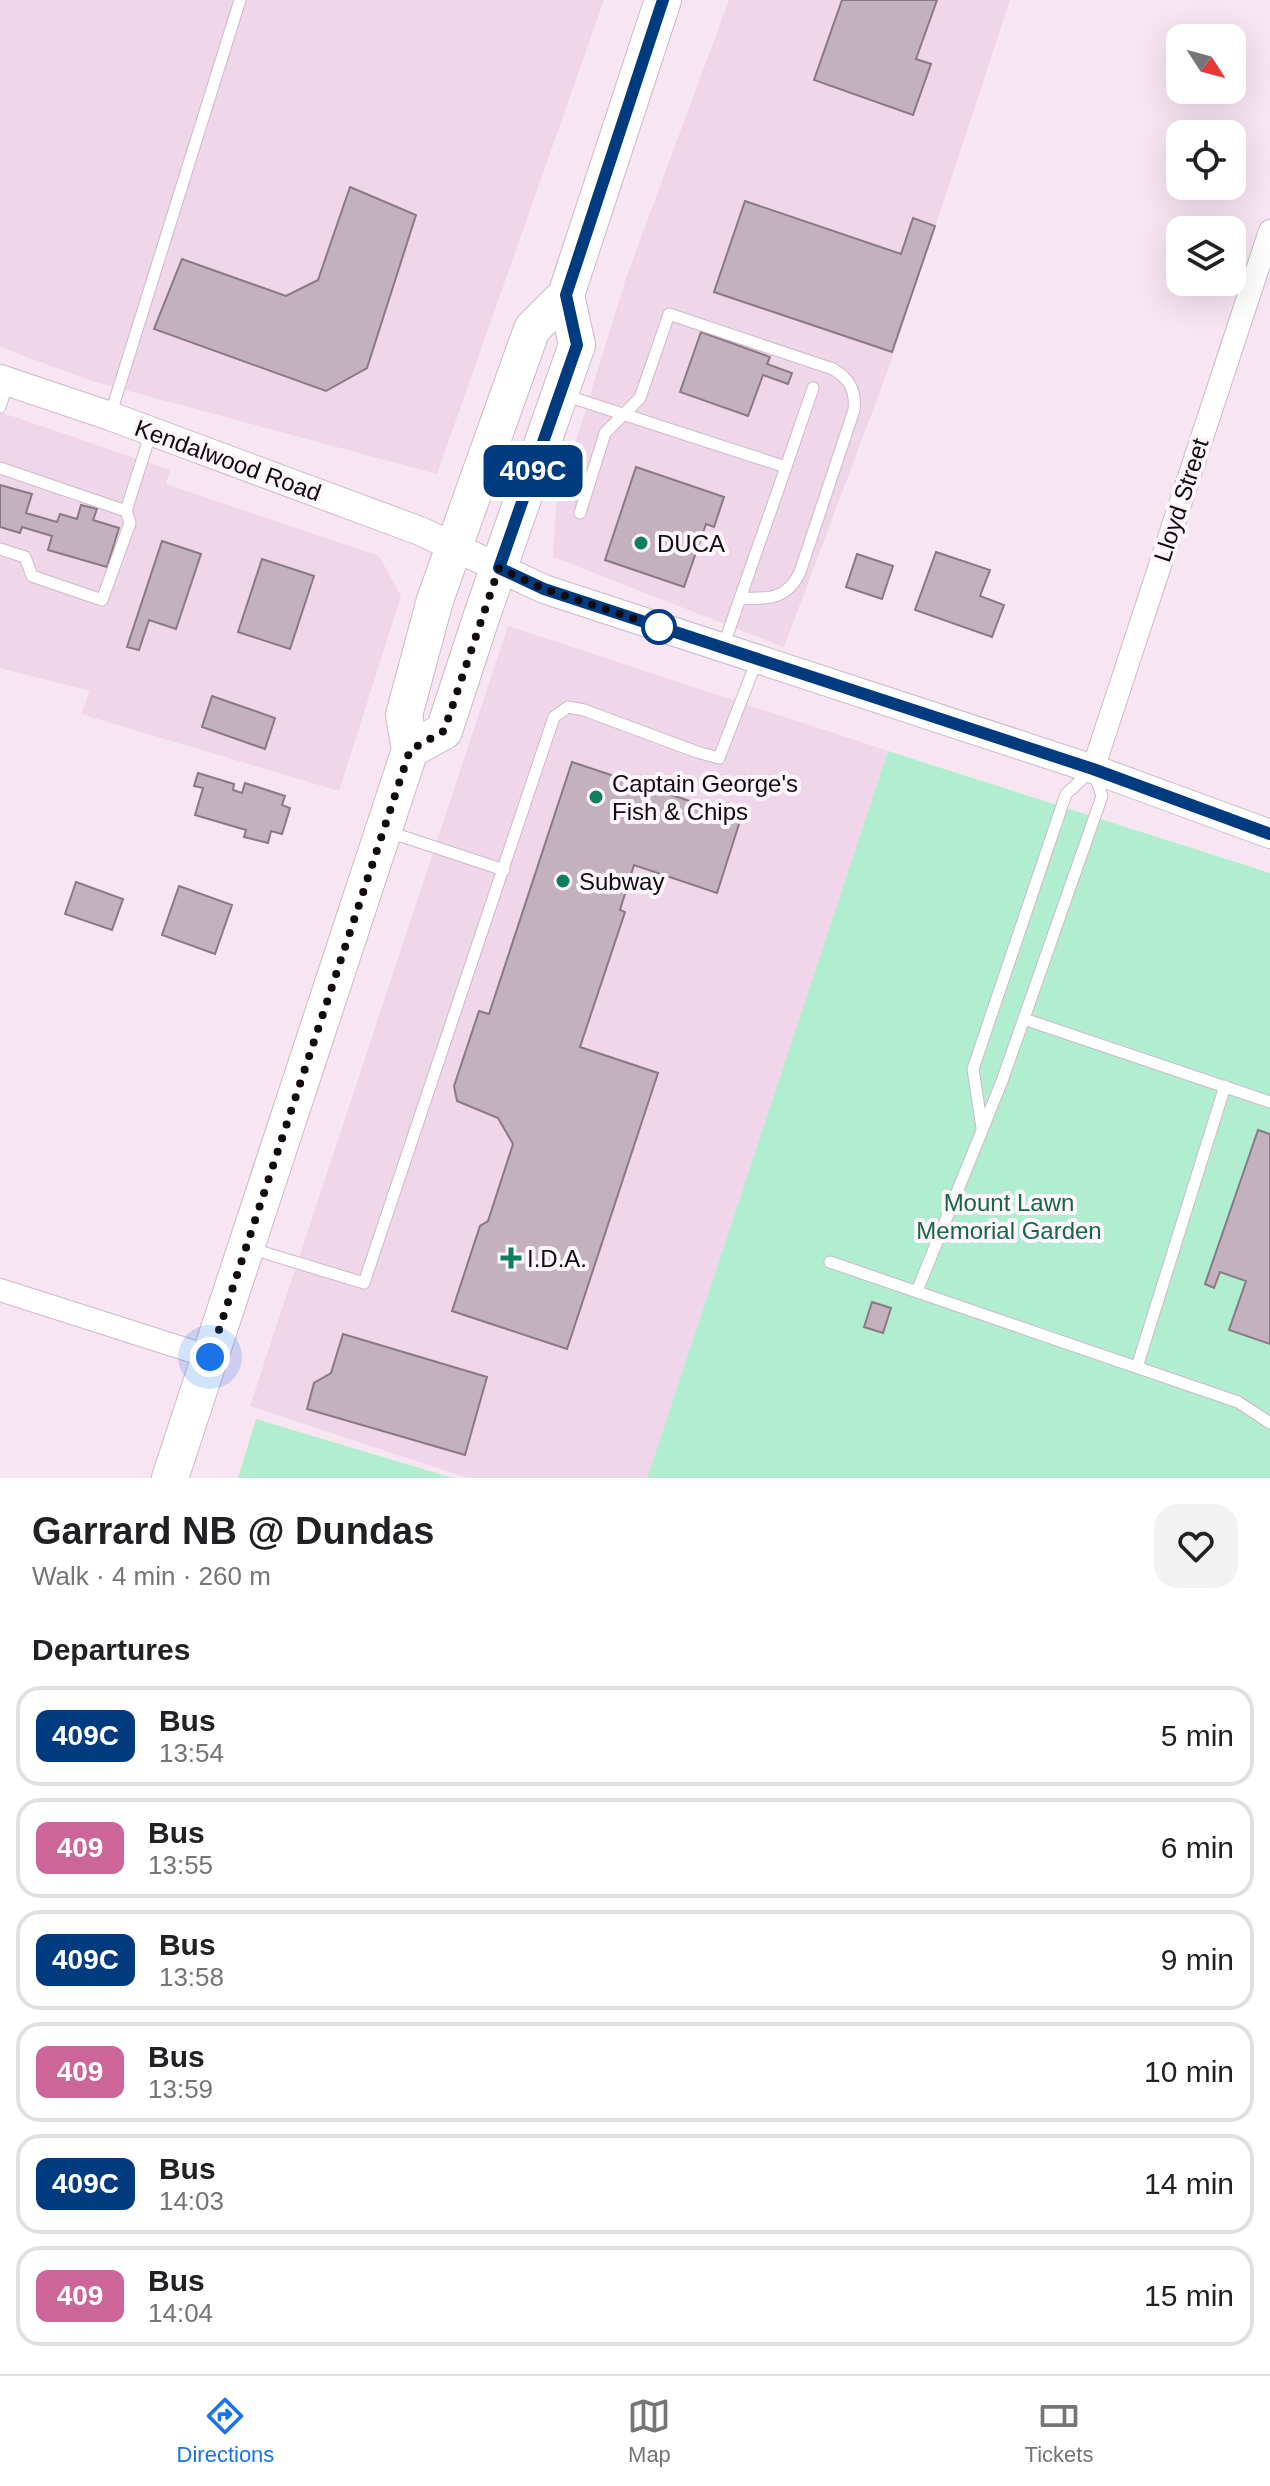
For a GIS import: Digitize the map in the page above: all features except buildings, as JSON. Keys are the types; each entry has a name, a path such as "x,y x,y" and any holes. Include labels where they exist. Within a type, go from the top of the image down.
{"main road":[{"path":"170,1478 410,750 404,715 435,600 532,329 566,295 663,0"},
{"path":"410,750 444,731 577,345 566,295"}],"street":[{"name":"Lloyd Street","path":"1093,769 1270,231"},
{"name":"Kendalwood Road","path":"3,389 110,416 420,531 544,589 1093,769 1270,834"},
{"path":"0,1290 210,1357"}],"lane":[{"path":"110,416 240,0"},
{"path":"580,513 605,433 640,398 669,314 833,369 844,375 855,397 854,410 795,583 782,594 761,599 740,598"},
{"path":"723,648 813,388"},
{"path":"560,393 786,467"},
{"path":"0,549 25,557 32,576 102,600 130,523 126,511 151,432"},
{"path":"0,468 126,511"},
{"path":"246,1247 364,1283 554,717 568,707 584,710 719,758 757,659"},
{"path":"917,1291 982,1128 1024,1019 1102,796 1093,769 1066,794 973,1069 982,1128"},
{"path":"385,831 504,870"},
{"path":"1024,1019 1270,1102"},
{"path":"1137,1367 1225,1086"},
{"path":"830,1262 1238,1402 1270,1423"}],"shaded area":[{"path":"0,0 604,0 437,474 92,381 0,347"},
{"path":"729,0 1010,0 888,370 784,647 553,557 556,506 626,278"},
{"path":"0,412 170,470 166,484 379,556 401,596 339,791 81,714 90,691 0,668"},
{"path":"508,626 888,751 647,1478 468,1478 250,1406"}],"green space":[{"name":"Mount Lawn Memorial Garden","path":"888,751 1270,873 1270,1478 647,1478"},
{"path":"256,1419 453,1478 238,1478"}],"bus line":[{"name":"409C","path":"663,0 566,295 577,345 499,568 544,589 1093,769 1270,834"}],"place":[{"name":"DUCA","path":"641,543"},
{"name":"Captain George's Fish & Chips","path":"596,797"},
{"name":"Subway","path":"563,881"},
{"name":"I.D.A.","path":"511,1258"}],"route":[{"path":"210,1357 410,750 444,731 499,568 544,589 663,628 659,627"}]}
